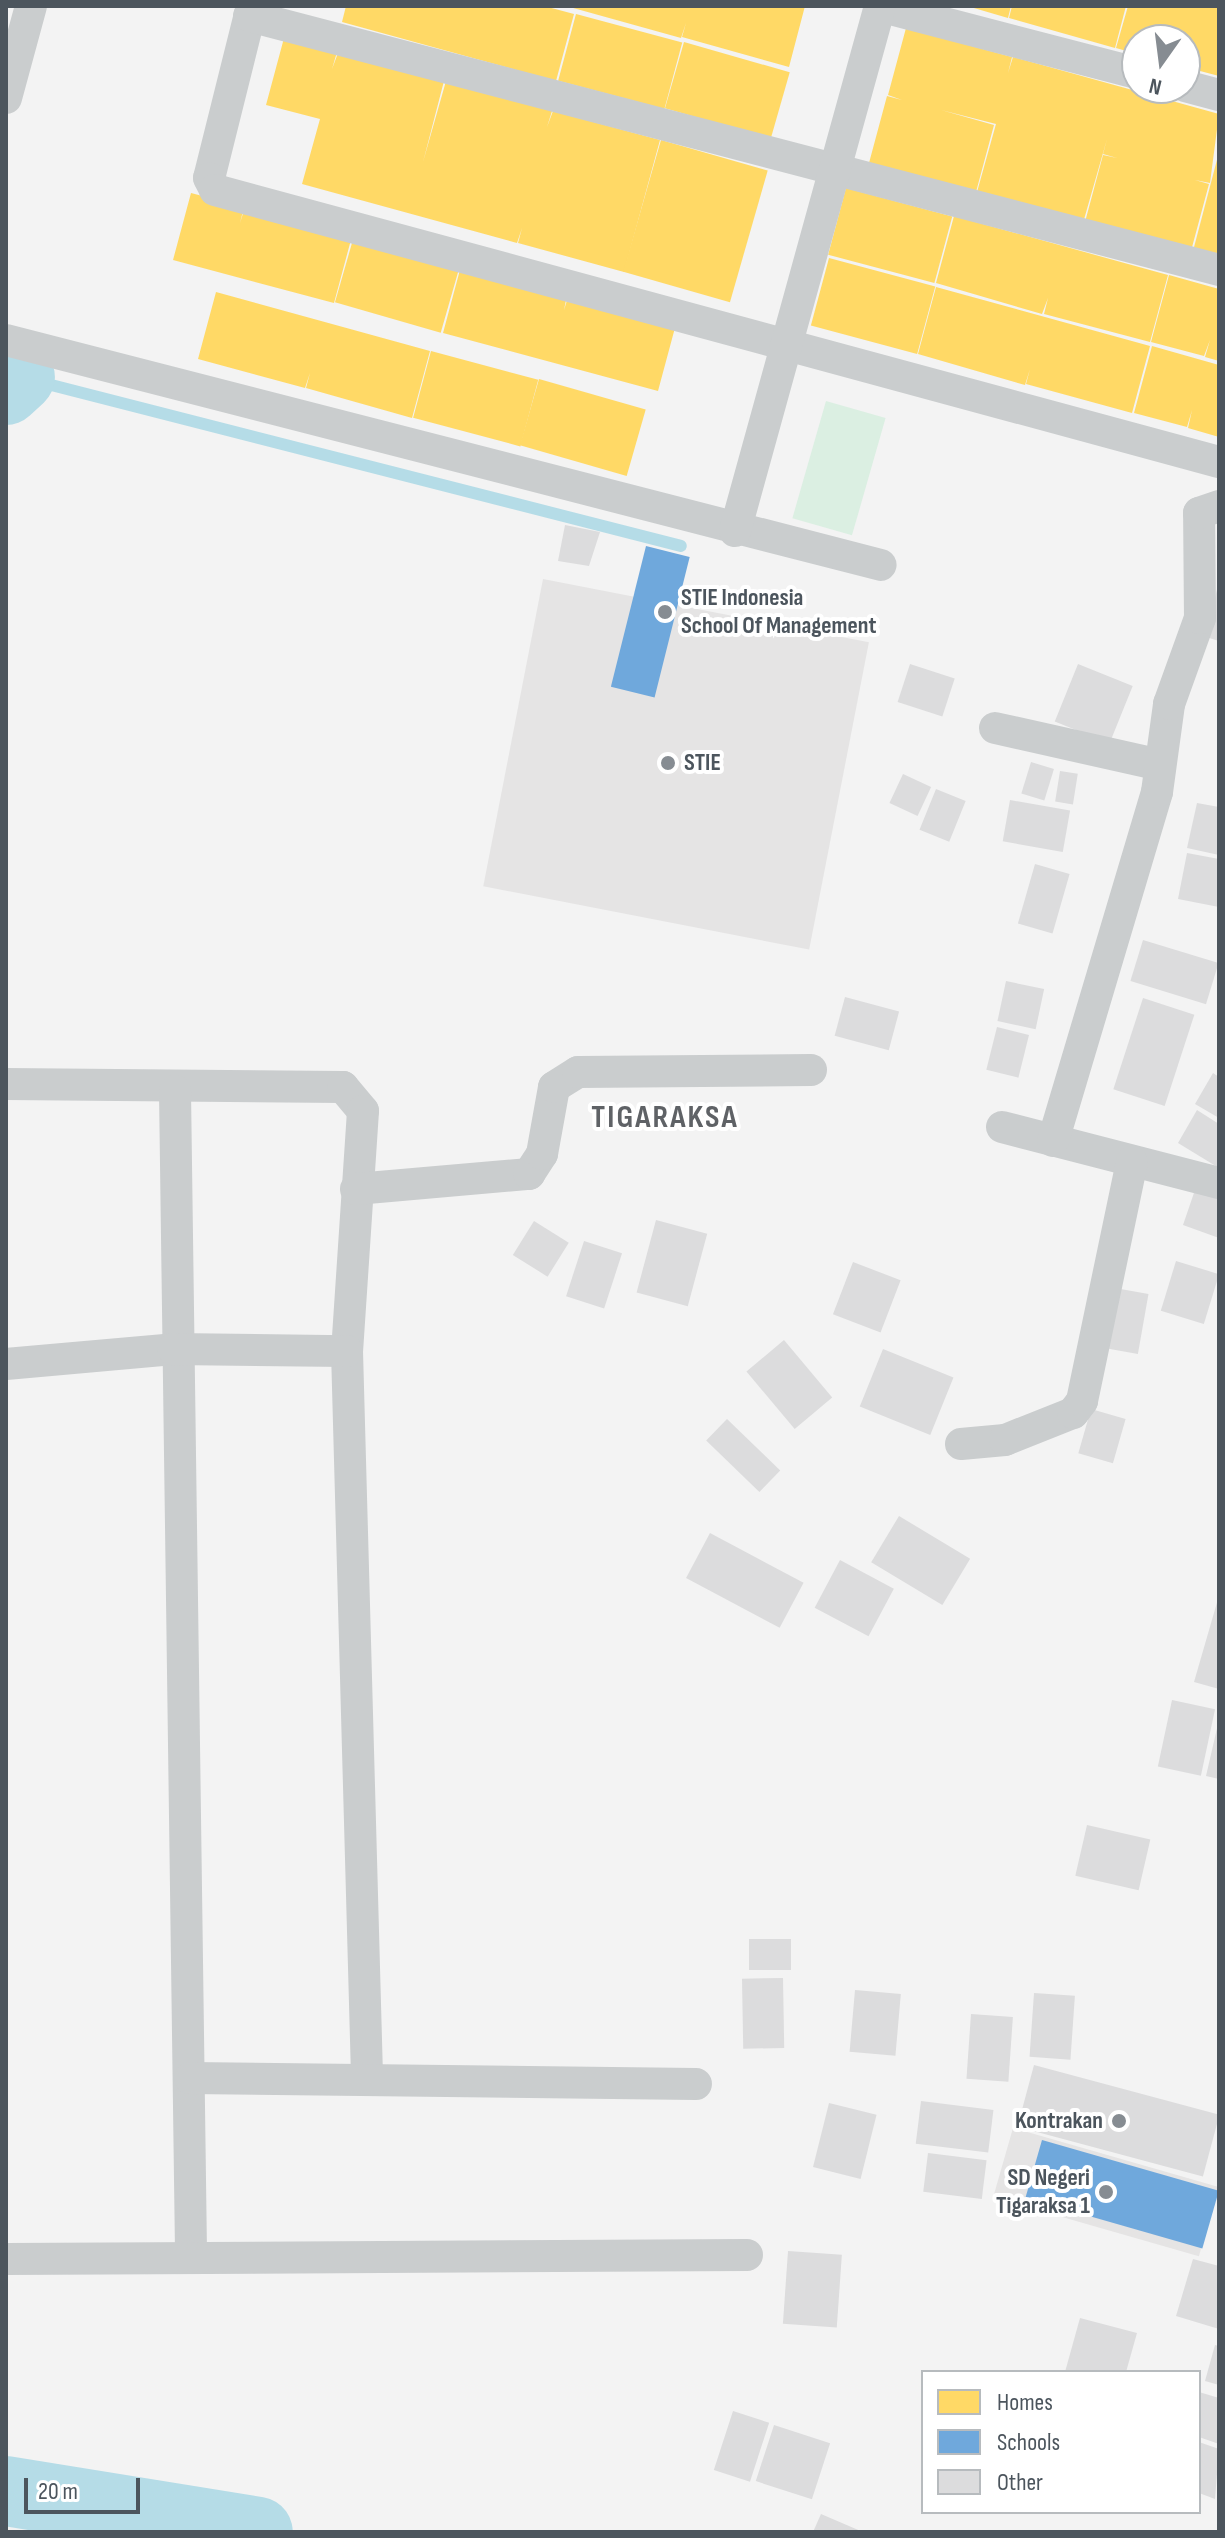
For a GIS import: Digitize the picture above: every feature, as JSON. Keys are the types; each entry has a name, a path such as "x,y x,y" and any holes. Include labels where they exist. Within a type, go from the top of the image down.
{"street":[{"path":"6,98 31,6"},
{"path":"735,531 880,6 1121,69"},
{"path":"1219,270 250,11 210,187 1219,462"},
{"path":"6,319 6,338 735,531 881,565"},
{"path":"1053,1141 1160,765 1169,704 1200,618 1199,513 1219,506"},
{"path":"995,728 1160,765"},
{"path":"356,1189 529,1174 542,1154 554,1087 578,1072 811,1070"},
{"path":"6,1084 175,1091 343,1087 363,1111 347,1351 367,2076"},
{"path":"175,1091 173,1349 190,2078 191,2254"},
{"path":"1002,1127 1219,1183"},
{"path":"961,1444 1005,1440 1073,1413 1082,1401 1132,1162"},
{"path":"6,1364 173,1349 347,1351"},
{"path":"190,2078 367,2076 696,2084"},
{"path":"6,2259 191,2254 747,2255"}],"shaded area":[{"name":"STIE","path":"543,579 869,642 809,950 483,886"},
{"name":"SD Negeri Tigaraksa 1","path":"1013,2128 1219,2187 1199,2256 993,2197"}],"green space":[{"path":"826,401 886,418 852,535 792,518"}],"building: Homes":[{"path":"346,6 544,6 574,14 556,81 342,22"},
{"path":"566,6 805,6 789,67 682,37 686,23 681,38"},
{"path":"967,6 1011,6 1008,18"},
{"path":"1012,6 1126,6 1115,48 1009,18"},
{"path":"1128,6 1219,6 1219,76 1201,71 1201,24 1123,24"},
{"path":"576,14 682,42 664,109 558,81"},
{"path":"906,28 1012,57 1008,73 1013,57 1121,87 1121,104 1183,104 1219,114 1210,183 1195,180 1209,184 1191,251 1085,222 1103,155 1117,158 1103,154 1107,139 1083,223 977,192 996,124 941,110 994,125 976,192 869,163 887,96 902,100 888,95"},
{"path":"1121,30 1121,49 1116,48"},
{"path":"284,38 337,52 332,69 338,53 444,81 423,162 446,81 552,111 547,127 553,111 660,140 624,272 518,243 522,228 517,243 302,184 320,119 266,105"},
{"path":"684,42 790,72 771,139 665,108"},
{"path":"661,140 768,171 730,302 623,272"},
{"path":"1219,156 1219,258 1193,251"},
{"path":"846,188 952,216 934,283 828,255"},
{"path":"191,193 244,207 240,223 245,207 352,236 334,303 173,260"},
{"path":"954,216 1168,275 1150,342 1044,314 1048,298 1042,314 936,283"},
{"path":"354,236 460,266 441,333 335,302"},
{"path":"829,258 935,286 917,354 811,326"},
{"path":"461,266 567,295 564,310 569,294 676,324 658,391 443,333"},
{"path":"1169,275 1219,289 1219,361 1205,357 1210,340 1204,356 1151,342"},
{"path":"936,287 1150,346 1132,413 1026,384 1030,369 1025,385 918,354"},
{"path":"216,292 430,351 412,418 306,388 310,373 305,388 198,359"},
{"path":"1152,346 1219,365 1219,437 1188,428 1192,410 1187,427 1134,413"},
{"path":"431,351 538,380 520,446 413,418"},
{"path":"539,379 646,410 627,476 520,445"}],"building: Schools":[{"path":"646,546 690,557 655,698 611,687"},
{"name":"SD Negeri Tigaraksa 1","path":"1042,2140 1219,2191 1202,2248 1025,2198"}],"building: Other":[{"path":"565,525 600,532 589,566 558,561"},
{"path":"1219,585 1219,641 1206,637"},
{"path":"910,664 955,679 942,717 898,702"},
{"path":"1078,664 1133,686 1109,744 1055,721"},
{"path":"1031,762 1054,769 1044,801 1021,794"},
{"path":"1060,771 1078,774 1073,804 1055,802"},
{"path":"903,774 931,787 918,816 889,803"},
{"path":"936,789 966,801 949,842 920,830"},
{"path":"1010,800 1070,811 1063,852 1003,841"},
{"path":"1197,803 1219,807 1219,855 1187,848"},
{"path":"1187,853 1219,859 1219,907 1178,899"},
{"path":"1035,864 1070,874 1053,934 1018,924"},
{"path":"1143,940 1219,963 1206,1004 1130,981"},
{"path":"1006,981 1044,989 1036,1029 997,1021"},
{"path":"845,997 899,1011 889,1050 835,1036"},
{"path":"1143,998 1194,1015 1165,1106 1113,1089"},
{"path":"997,1027 1029,1035 1018,1078 986,1070"},
{"path":"1213,1073 1219,1077 1219,1118 1195,1104"},
{"path":"1197,1110 1219,1124 1219,1168 1178,1143"},
{"path":"1196,1187 1219,1196 1219,1238 1183,1225"},
{"path":"656,1220 707,1234 688,1306 637,1292"},
{"path":"534,1221 569,1243 548,1277 513,1255"},
{"path":"584,1241 622,1253 604,1309 566,1296"},
{"path":"1176,1261 1219,1274 1204,1324 1161,1311"},
{"path":"853,1262 901,1280 881,1333 833,1314"},
{"path":"1115,1288 1148,1294 1138,1354 1104,1348"},
{"path":"784,1340 832,1397 795,1429 746,1371"},
{"path":"883,1349 953,1377 930,1435 860,1406"},
{"path":"1091,1409 1126,1419 1113,1463 1078,1453"},
{"path":"727,1419 780,1470 759,1492 706,1441"},
{"path":"899,1516 970,1559 942,1605 871,1562"},
{"path":"710,1533 804,1583 780,1628 686,1578"},
{"path":"840,1560 894,1589 869,1636 815,1608"},
{"path":"1219,1599 1219,1689 1194,1682"},
{"path":"1172,1700 1215,1709 1201,1776 1158,1767"},
{"path":"1219,1724 1219,1779 1206,1776"},
{"path":"1087,1825 1150,1840 1139,1890 1075,1876"},
{"path":"749,1939 791,1939 791,1970 749,1970"},
{"path":"783,1978 784,2048 743,2049 742,1979"},
{"path":"855,1990 901,1994 895,2056 850,2052"},
{"path":"1034,1993 1075,1996 1070,2060 1030,2057"},
{"path":"971,2014 1013,2017 1008,2082 966,2079"},
{"name":"Kontrakan","path":"1034,2065 1219,2115 1203,2177 1017,2127"},
{"path":"921,2101 993,2110 988,2153 916,2144"},
{"path":"829,2103 877,2115 861,2179 813,2167"},
{"path":"928,2153 987,2160 982,2199 923,2192"},
{"path":"788,2251 842,2255 837,2328 783,2324"},
{"path":"1193,2259 1219,2266 1219,2329 1176,2316"},
{"path":"1080,2318 1137,2333 1127,2370 1066,2370"},
{"path":"1215,2345 1219,2346 1219,2385 1205,2381"},
{"path":"1201,2393 1219,2398 1219,2444 1201,2438"},
{"path":"733,2411 769,2423 750,2482 714,2470"},
{"path":"774,2425 830,2443 812,2499 756,2481"},
{"path":"1201,2443 1219,2449 1215,2499 1201,2494"},
{"path":"821,2514 863,2532 813,2532"}],"waterway":[{"path":"20,377 681,546"},
{"path":"6,390 20,377"},
{"path":"6,2491 258,2532"}],"place":[{"name":"STIE Indonesia School Of Management","path":"665,612"},
{"name":"STIE","path":"668,763"},
{"name":"Kontrakan","path":"1119,2121"},
{"name":"SD Negeri Tigaraksa 1","path":"1106,2192"}],"district":[{"name":"TIGARAKSA","path":"665,1118"}]}
